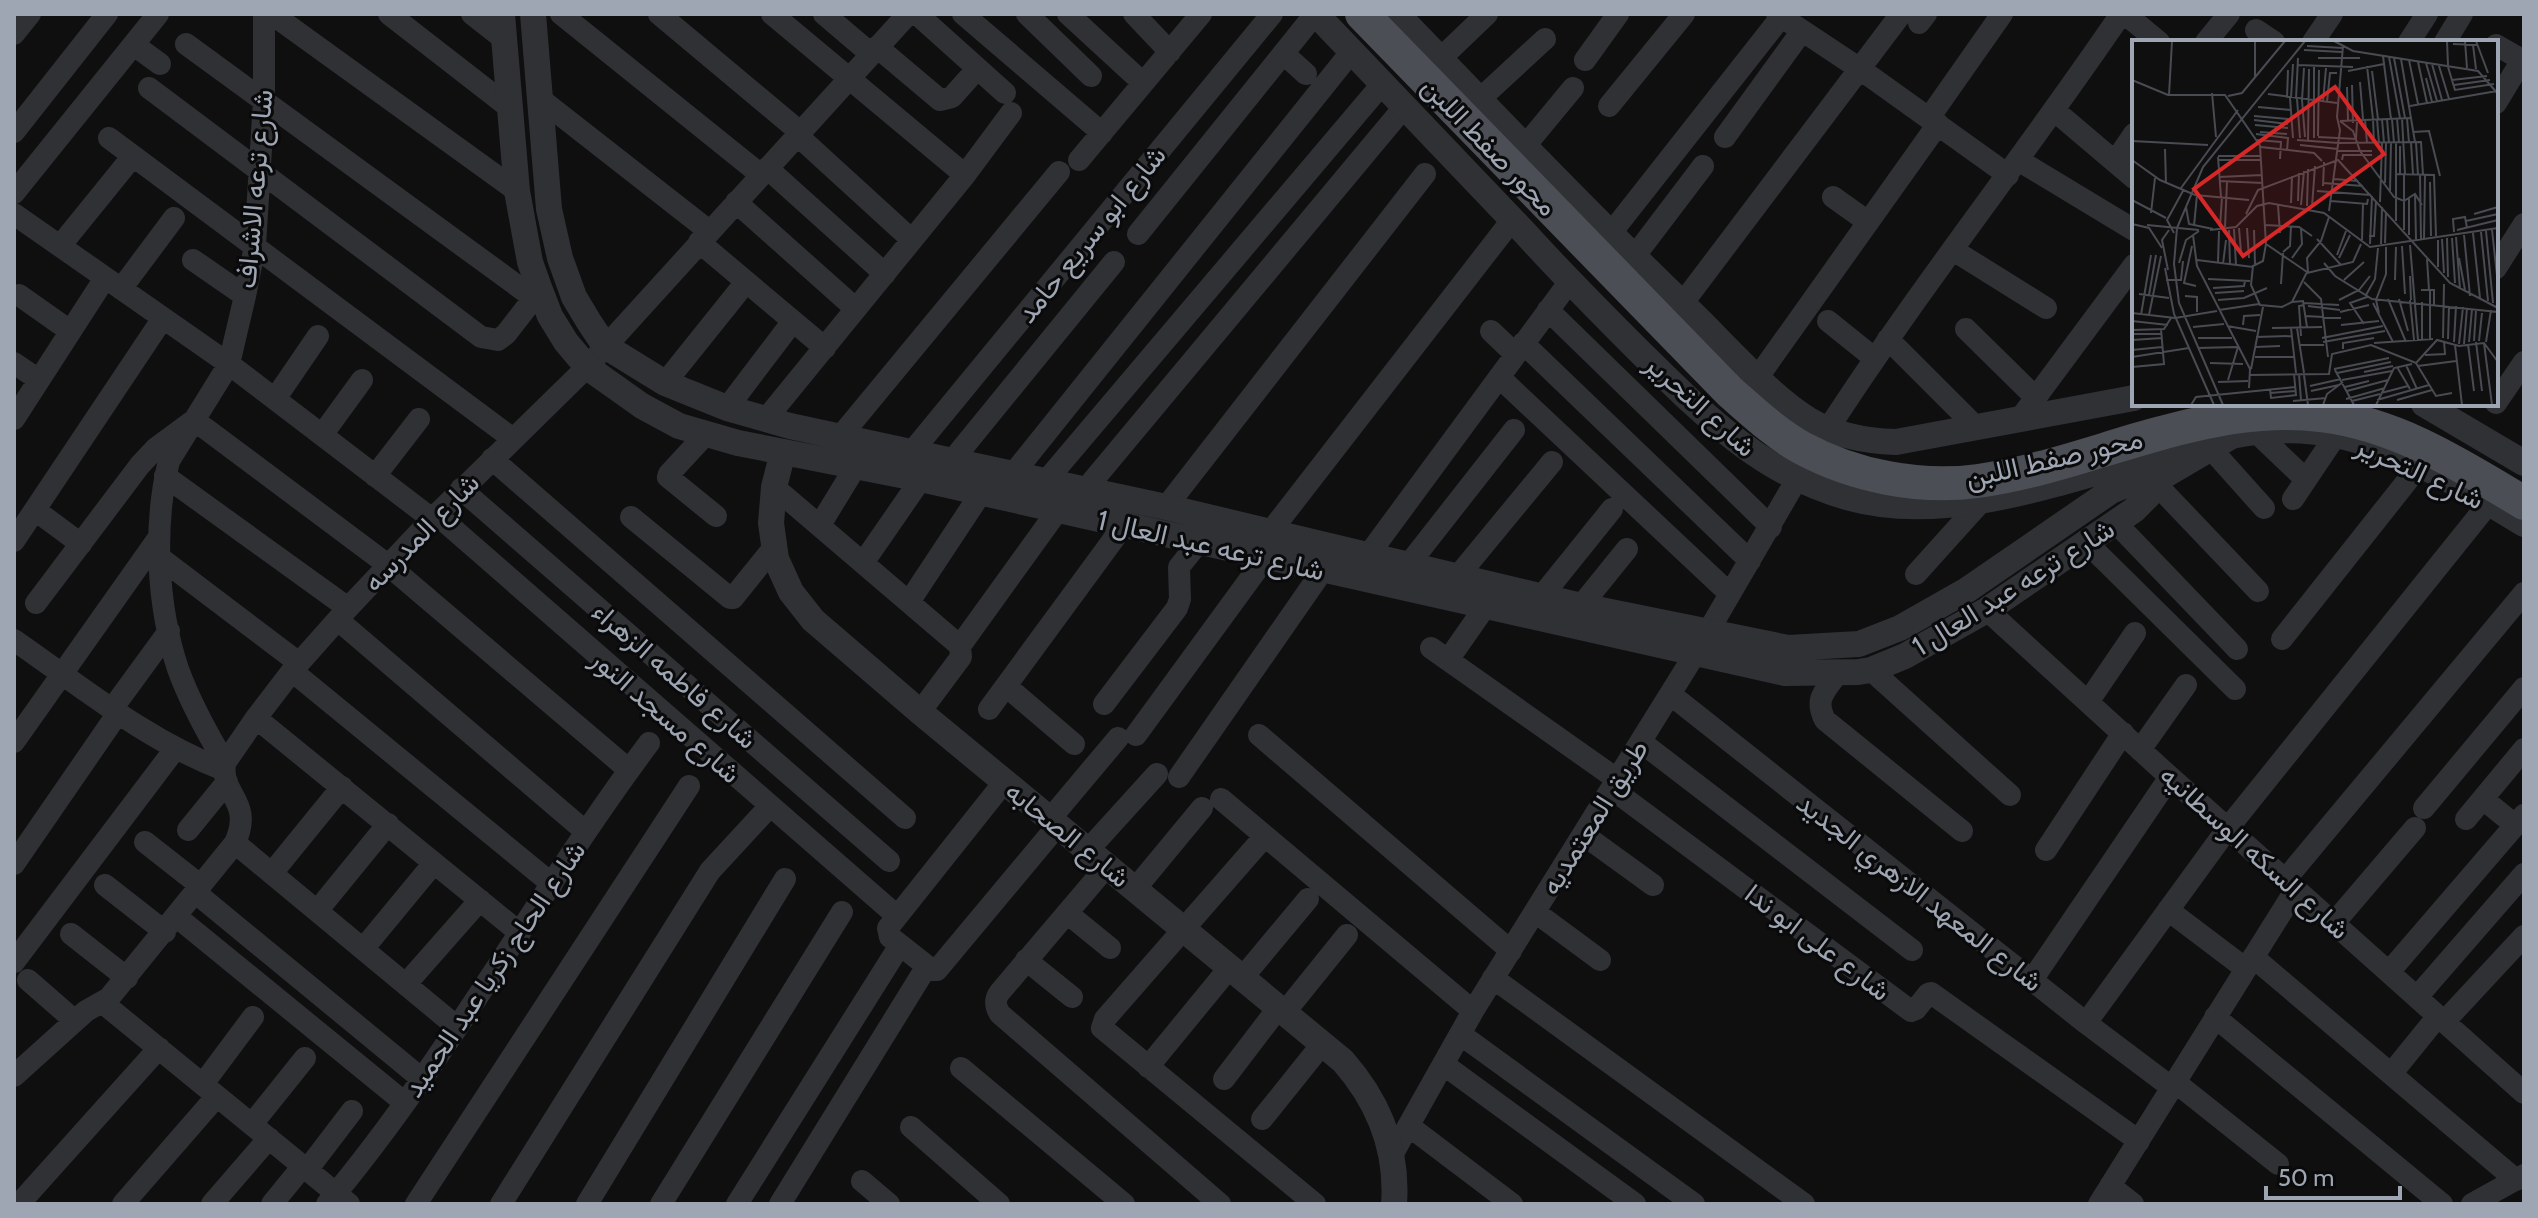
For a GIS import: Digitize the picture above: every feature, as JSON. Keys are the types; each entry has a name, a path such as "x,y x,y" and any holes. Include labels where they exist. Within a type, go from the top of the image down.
{"main road":[{"name":"محور صفط اللبن","path":"1362,14 1730,392 1764,422 1802,447 1843,466 1887,478 1932,483 1977,481 2232,416 2276,412 2320,414 2364,422 2406,436 2446,455 2524,503"},
{"name":"محور صفط اللبن","path":"1436,65 1768,412 1805,437 1845,455 1888,467 1932,472 1976,470 2019,462 2187,415 2231,406 2248,423"}],"street":[{"path":"14,34 30,14"},
{"path":"14,132 107,14"},
{"path":"14,193 158,14"},
{"path":"389,14 510,108"},
{"path":"472,14 503,27"},
{"name":"شارع ترعه عبد العال 1","path":"533,14 549,209 560,258 574,297 605,346 665,383 727,408 766,419 800,446 856,466 1199,542 1269,544 1369,554 1581,606 1785,673 1837,674 1871,670 1905,656 1987,610 2134,510 2158,481 2212,450 2248,423"},
{"path":"561,14 764,171 885,274"},
{"path":"659,14 798,134 912,240"},
{"path":"772,14 965,175"},
{"path":"824,14 940,100 952,97 969,78"},
{"path":"963,14 1102,133"},
{"path":"1027,14 1091,76"},
{"path":"1068,14 1143,83"},
{"path":"1134,14 1170,52"},
{"path":"840,437 1201,14"},
{"name":"شارع ابو سريع حامد","path":"911,453 1272,14"},
{"path":"1138,234 1316,14"},
{"name":"شارع التحرير","path":"1316,14 1570,281 1705,416 1751,453 1797,479 1851,499 1909,507 1980,503 2248,423 2336,435 2378,447 2524,524"},
{"path":"1436,65 1487,14"},
{"path":"1585,60 1618,14"},
{"path":"1609,106 1684,14"},
{"path":"1758,377 1868,222 2002,14"},
{"path":"2208,40 2229,14"},
{"path":"2314,40 2332,14"},
{"path":"2410,40 2427,14"},
{"path":"2446,40 2462,14"},
{"path":"262,16 517,191"},
{"name":"شارع ترعه الاشراف","path":"226,771 178,667 169,631 159,547 165,476 177,444 229,364 255,246 264,100 262,16"},
{"path":"766,419 965,175 1008,103 903,16"},
{"name":"شارع المدرسه","path":"188,830 256,718 296,667 461,489 587,367 903,16"},
{"path":"1405,17 1436,65 1480,99 1634,257 1758,377 1797,412 1828,429 1861,440 1896,442 2132,398"},
{"path":"1682,304 1860,69 1915,17"},
{"path":"1797,479 1874,358 2055,111 2115,17 2155,40"},
{"path":"1789,20 1933,121 2132,229"},
{"path":"1725,137 1789,20"},
{"path":"1611,233 1789,20"},
{"name":"شارع ترعه عبد العال 1","path":"503,27 517,191 537,294 566,342 587,367 642,406 679,426 738,443 800,446 840,437 1166,507 1269,544 1323,570 1485,607 1701,643 1788,648 1859,644 1900,628 1967,590 2123,485 2141,479 2158,481"},
{"path":"1480,99 1545,39"},
{"path":"149,88 481,337 498,340 506,334 537,294 186,44"},
{"path":"134,45 160,64"},
{"path":"2498,46 2523,61 2498,100"},
{"path":"1013,474 1352,51"},
{"path":"1284,54 1306,74"},
{"path":"1046,481 1383,83"},
{"path":"1525,146 1573,88"},
{"path":"539,98 704,237 746,282 825,348"},
{"path":"1085,490 1405,106"},
{"path":"2055,111 2132,176"},
{"path":"2115,162 2132,137"},
{"path":"109,138 513,439"},
{"path":"60,246 133,156"},
{"path":"1634,257 1703,166"},
{"path":"1166,507 1425,174"},
{"path":"1833,197 1868,222"},
{"path":"736,202 856,309"},
{"name":"شارع مسجد النور","path":"14,214 229,364 375,476 434,517 770,806 930,968"},
{"path":"14,419 70,331 174,218"},
{"path":"780,1204 930,968 940,968 1054,822 1127,737 1512,220"},
{"path":"2498,265 2524,224"},
{"path":"1953,250 2046,308"},
{"path":"193,260 245,296"},
{"path":"951,462 1114,262"},
{"path":"2019,420 2132,268"},
{"path":"1369,554 1570,281"},
{"path":"665,383 746,282"},
{"path":"19,295 70,331"},
{"path":"1548,310 1771,527"},
{"path":"14,541 163,318"},
{"path":"727,408 793,321"},
{"path":"1828,321 1874,358"},
{"path":"1966,329 2036,398"},
{"path":"1491,331 1519,349 1750,561"},
{"path":"275,399 318,336"},
{"path":"1888,339 1977,428"},
{"path":"2498,400 2524,362"},
{"path":"14,363 39,380"},
{"path":"1499,377 1730,594"},
{"path":"322,435 362,380"},
{"name":"شارع التحرير","path":"2428,406 2521,456"},
{"path":"2475,433 2494,406"},
{"path":"375,476 419,419"},
{"path":"36,603 140,465 156,448 194,420 388,565 629,770"},
{"path":"2248,423 2300,474"},
{"path":"1409,564 1514,430"},
{"path":"706,434 668,477 716,516"},
{"path":"2293,499 2336,435"},
{"name":"شارع الصحابه","path":"800,446 774,487 771,523 776,559 791,592 813,620 920,712 1343,1061 1361,1081 1385,1129 1395,1179 1394,1204"},
{"path":"2212,450 2264,508"},
{"path":"492,459 905,818"},
{"path":"1458,576 1552,462"},
{"path":"820,525 856,466"},
{"path":"2282,639 2419,466"},
{"path":"165,476 343,614 586,832"},
{"path":"863,563 921,479"},
{"name":"طريق المعتمديه","path":"1392,1155 1473,1011 1641,742 1797,479"},
{"path":"2158,481 2258,591"},
{"path":"774,487 960,646"},
{"name":"شارع فاطمه الزهراء","path":"461,489 889,861"},
{"path":"909,602 981,493"},
{"path":"1916,574 1980,503"},
{"path":"2086,1023 2228,828 2489,503"},
{"path":"1542,596 1612,509"},
{"path":"35,510 81,544"},
{"path":"920,712 961,657 960,646 1058,510"},
{"path":"631,517 730,598 774,547"},
{"path":"2115,522 2237,649"},
{"path":"989,709 1124,525"},
{"path":"2085,541 2235,689"},
{"path":"1104,704 1177,608 1180,599 1179,567 1199,542"},
{"path":"14,742 61,673 159,547 552,884"},
{"path":"1581,606 1627,549"},
{"path":"1220,1204 1000,1014 995,1003 1000,992 1067,913 1098,858 1168,776 1323,570"},
{"path":"2133,1204 2105,1195 2249,963 2290,884 2524,593"},
{"path":"1485,607 1440,654 1615,784"},
{"name":"شارع السكه الوسطانيه","path":"1987,610 2441,1019 2520,1081"},
{"path":"14,864 169,631"},
{"path":"2088,702 2135,633"},
{"path":"14,640 175,749 226,771 241,811 242,827 235,843 127,978 103,1003 86,1011 18,1065"},
{"path":"1871,670 2010,795"},
{"path":"1837,674 1822,695 1819,708 1825,720 1962,831"},
{"path":"2140,750 2186,685"},
{"path":"1006,686 1074,744"},
{"path":"2334,923 2524,688"},
{"name":"شارع المعهد الازهري الجديد","path":"1670,694 2086,1023 2278,1164"},
{"path":"256,718 520,933"},
{"path":"2046,850 2123,733"},
{"path":"1259,735 1511,951"},
{"path":"1641,742 1912,950"},
{"name":"شارع الحاج زكريا عبد الحميد","path":"337,1200 649,743"},
{"path":"14,962 175,749"},
{"path":"2466,819 2524,749"},
{"path":"2032,980 2170,777"},
{"path":"737,1204 895,930 1005,781"},
{"name":"شارع على ابو ندا","path":"1615,784 1911,1011 1931,993 2139,1141"},
{"path":"416,1204 689,786"},
{"path":"272,873 342,787"},
{"path":"2389,972 2520,820 2483,799"},
{"path":"1135,889 1212,804 1265,836 1473,1011"},
{"path":"501,1204 710,871 770,806"},
{"path":"317,911 388,824"},
{"path":"1584,835 1653,885"},
{"path":"1265,836 1103,1022 1104,1031 1315,1204"},
{"path":"145,842 422,1079"},
{"path":"235,843 457,1027"},
{"path":"363,949 434,863"},
{"path":"2417,997 2524,874"},
{"path":"587,1204 785,879"},
{"path":"105,885 171,924 405,1103"},
{"path":"1148,1067 1308,899"},
{"path":"406,984 480,900"},
{"path":"2168,910 2249,963 2520,1177 2472,1204"},
{"path":"661,1204 842,912"},
{"path":"1535,912 1600,960"},
{"path":"1067,913 1110,948"},
{"path":"71,934 127,978"},
{"path":"1224,1079 1347,935"},
{"path":"2391,1074 2524,936"},
{"path":"1026,960 1072,997"},
{"path":"1493,978 1804,1204"},
{"path":"28,980 75,1021"},
{"path":"103,1003 305,1168 337,1200"},
{"path":"123,1204 210,1090 253,1017"},
{"path":"2215,1017 2442,1204"},
{"path":"1460,1034 1694,1204"},
{"path":"1262,1119 1323,1043"},
{"path":"19,1204 159,1048"},
{"path":"212,1204 305,1058"},
{"path":"1443,1064 1635,1204"},
{"path":"961,1068 1124,1204"},
{"path":"272,1204 352,1111"},
{"path":"1409,1126 1512,1204"},
{"path":"911,1127 999,1204"},
{"path":"862,1181 889,1204"}]}
